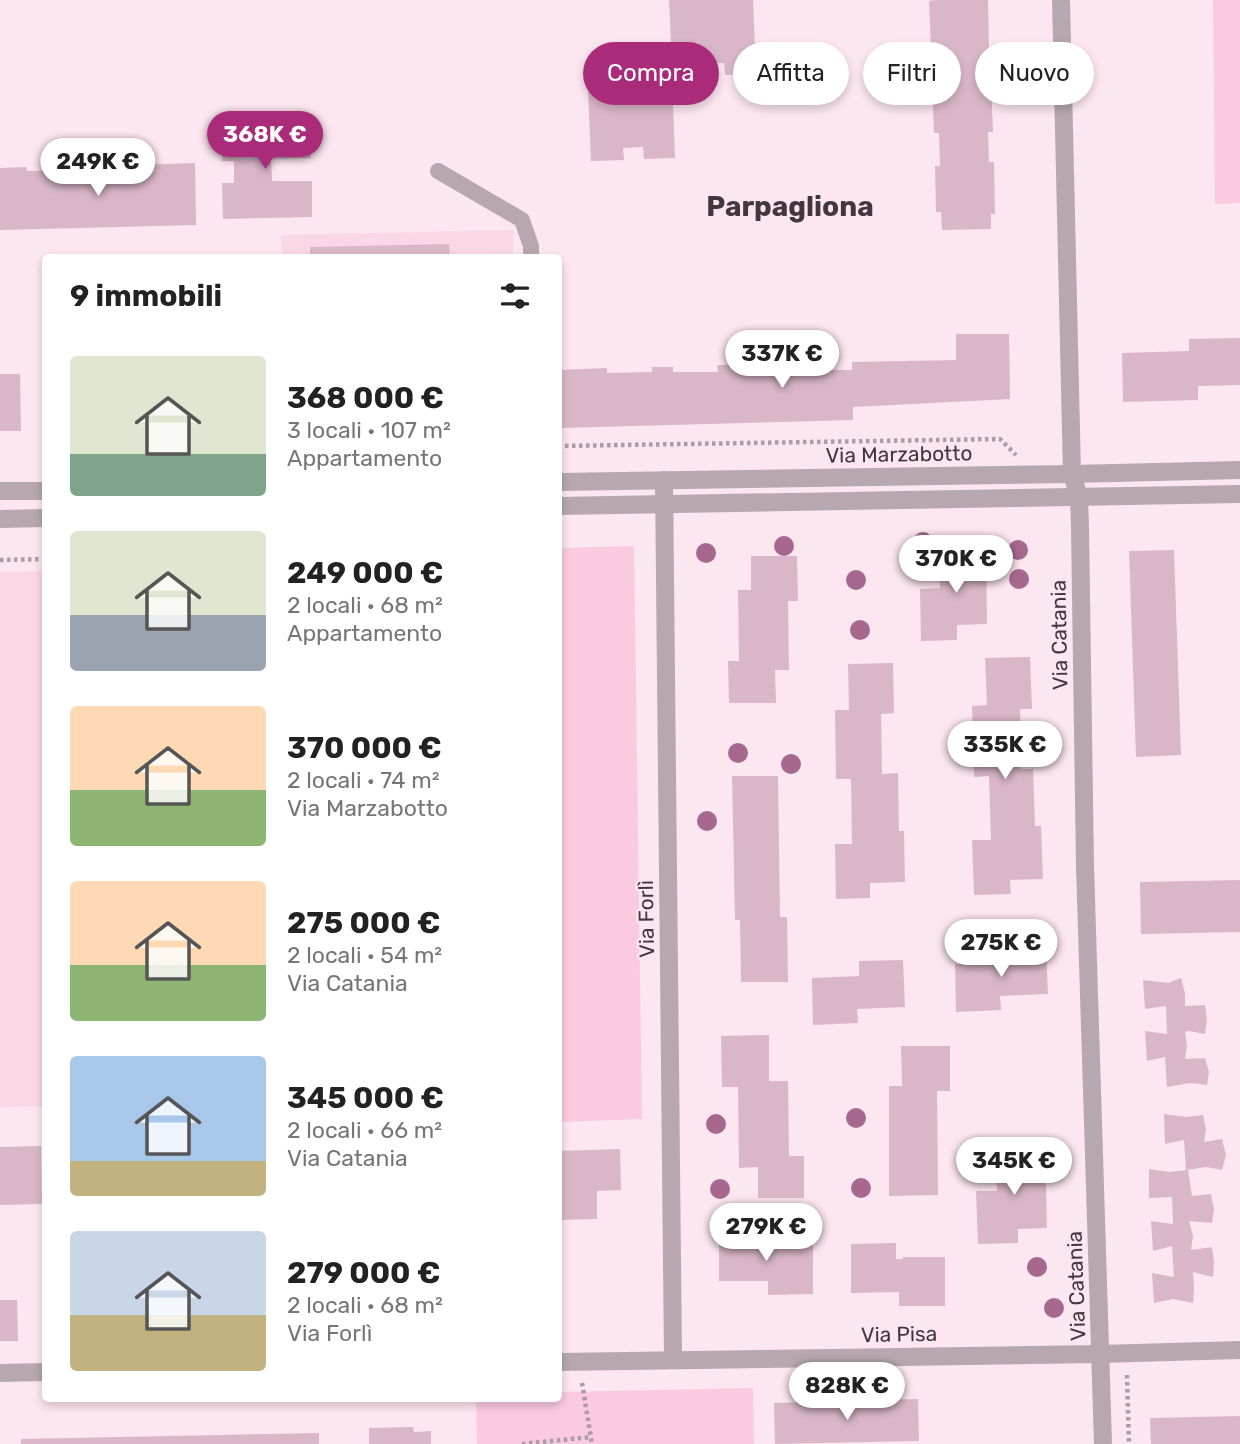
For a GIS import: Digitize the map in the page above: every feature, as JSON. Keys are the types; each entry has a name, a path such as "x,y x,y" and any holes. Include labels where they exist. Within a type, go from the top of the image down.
{"street":[{"name":"Via Catania","path":"1061,0 1072,474 1079,497 1085,866 1103,1444"},
{"name":"Via Marzabotto","path":"562,482 1240,470"},
{"name":"Via Forlì","path":"664,480 673,1359"},
{"path":"0,491 42,491"},
{"path":"562,506 1240,494"},
{"path":"0,519 42,518"},
{"name":"Via Pisa","path":"562,1362 1240,1350"},
{"path":"0,1373 42,1372"}],"lane":[{"path":"438,171 522,220 531,254"}],"path":[{"path":"562,446 1000,439 1022,458"},
{"path":"0,560 42,559"},
{"path":"579,1361 592,1444"},
{"path":"1127,1369 1129,1444"},
{"path":"522,1444 591,1437"}],"shaded area":[{"path":"1213,0 1240,0 1240,203 1215,204"},
{"path":"514,230 513,254 282,254 281,235"},
{"path":"634,546 642,1119 562,1122 562,548"},
{"path":"42,571 42,1106 0,1107 0,572"},
{"path":"753,1388 754,1444 477,1444 476,1402 562,1402 562,1392"}],"building":[{"path":"669,0 753,0 755,42 733,42 733,75 725,75 724,63 719,63 719,42 671,42"},
{"path":"988,0 989,42 975,42 975,105 992,105 993,132 988,132 989,162 994,162 995,214 991,214 991,229 942,230 941,212 936,212 935,166 940,166 939,133 934,133 933,105 961,105 961,42 931,42 929,1"},
{"path":"589,105 673,105 675,158 644,159 643,147 623,148 624,160 591,161"},
{"path":"310,123 311,158 271,159 272,181 312,181 312,217 223,219 222,183 234,183 234,161 222,161 221,125"},
{"path":"195,163 196,225 0,230 0,168 26,167 27,171 74,170 74,166 92,166 92,171 137,170 137,165"},
{"path":"449,244 450,254 310,254 310,247"},
{"path":"956,334 1009,334 1010,399 853,407 853,420 562,428 562,370 607,368 607,373 652,372 652,367 673,367 673,372 718,372 717,365 737,365 737,371 793,371 793,364 816,364 816,370 852,370 852,362 956,360"},
{"path":"1240,338 1240,385 1198,386 1198,400 1123,402 1122,353 1189,351 1189,339"},
{"path":"0,374 20,374 21,431 0,431"},
{"path":"986,547 987,624 957,625 957,640 921,641 920,589 940,588 940,548"},
{"path":"1174,550 1181,755 1136,757 1129,551"},
{"path":"751,556 797,556 798,601 788,601 789,670 775,670 776,703 729,703 728,661 739,661 738,590 751,590"},
{"path":"1030,657 1032,709 1020,709 1021,769 1033,769 1035,826 1041,826 1043,879 1010,880 1011,894 974,895 972,840 991,840 989,776 974,777 972,706 987,705 985,658"},
{"path":"893,663 894,713 881,714 882,774 898,773 899,831 904,831 905,882 870,883 870,898 836,899 835,844 852,844 851,779 836,779 835,710 849,710 848,664"},
{"path":"732,776 778,776 780,917 787,917 788,982 741,982 740,920 735,920"},
{"path":"1240,880 1240,932 1141,934 1140,882"},
{"path":"1046,947 1048,994 1000,996 1001,1010 956,1012 955,964 1002,963 1002,948"},
{"path":"903,960 905,1007 857,1009 858,1023 813,1025 812,978 859,976 859,961"},
{"path":"1181,978 1185,1006 1205,1005 1205,1034 1185,1032 1185,1059 1205,1058 1209,1072 1207,1085 1190,1083 1167,1087 1165,1057 1147,1061 1145,1031 1167,1034 1166,1006 1145,1009 1143,980 1168,983"},
{"path":"769,1035 769,1081 788,1081 789,1156 804,1156 804,1198 758,1198 758,1167 739,1168 738,1087 722,1087 721,1036"},
{"path":"901,1046 950,1046 950,1091 937,1091 938,1195 889,1196 889,1086 902,1086"},
{"path":"1164,1114 1186,1117 1203,1115 1206,1129 1204,1142 1222,1139 1226,1155 1222,1170 1206,1167 1186,1170 1184,1140 1165,1144"},
{"path":"41,1146 42,1204 0,1205 0,1147"},
{"path":"1045,1148 1047,1228 1018,1229 1018,1243 978,1244 976,1191 997,1191 996,1149"},
{"path":"620,1149 621,1190 597,1191 597,1219 562,1220 562,1151"},
{"path":"1149,1169 1170,1172 1188,1170 1192,1196 1211,1194 1214,1209 1212,1223 1189,1221 1193,1236 1191,1250 1212,1247 1214,1262 1213,1277 1193,1272 1193,1303 1173,1299 1154,1303 1152,1273 1174,1277 1172,1246 1153,1251 1151,1221 1173,1224 1172,1197 1149,1198"},
{"path":"719,1232 764,1232 764,1247 813,1245 813,1294 768,1295 768,1281 719,1281"},
{"path":"896,1243 896,1259 945,1257 945,1306 899,1306 899,1292 851,1293 851,1244"},
{"path":"0,1300 17,1300 18,1341 0,1341"},
{"path":"918,1399 919,1441 775,1444 774,1403"},
{"path":"1240,1416 1240,1444 1151,1444 1150,1418"},
{"path":"413,1427 414,1432 431,1431 431,1444 369,1444 369,1428"},
{"path":"319,1433 319,1444 21,1444 21,1439"}],"district":[{"name":"Parpagliona","path":"790,206"}]}
